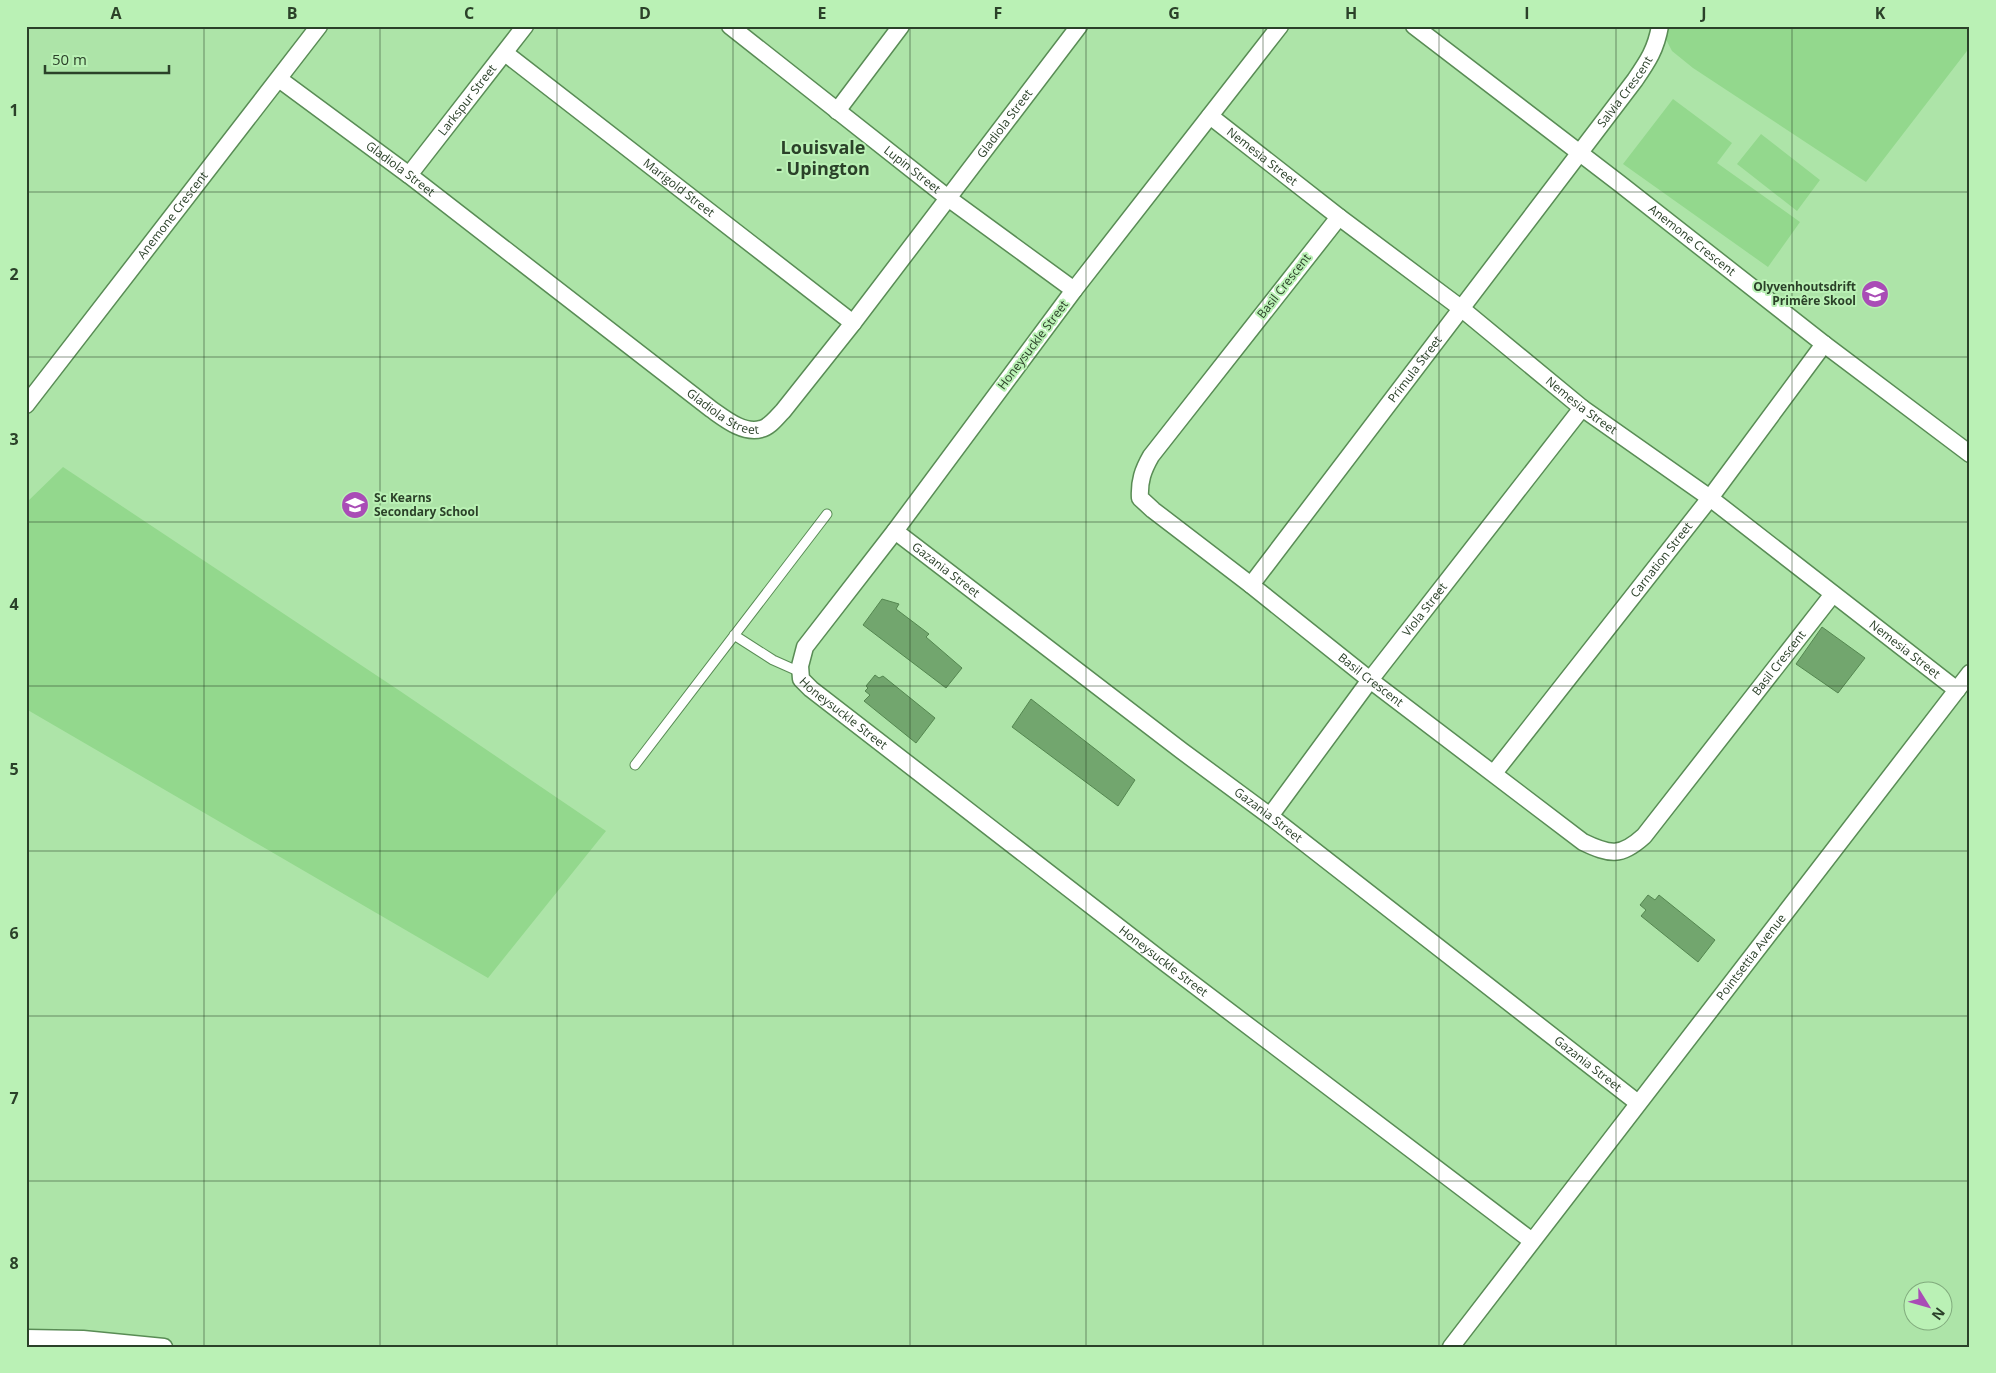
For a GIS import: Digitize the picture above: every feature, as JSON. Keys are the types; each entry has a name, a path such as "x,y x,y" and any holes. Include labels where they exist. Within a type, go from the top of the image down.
{"street":[{"name":"Anemone Crescent","path":"26,405 319,26"},
{"name":"Larkspur Street","path":"409,175 525,26"},
{"name":"Lupin Street","path":"730,26 948,198 1074,290"},
{"path":"837,111 901,26"},
{"name":"Gladiola Street","path":"279,79 409,175 710,409 732,424 748,429 762,429 772,422 854,323 1078,26"},
{"name":"Honeysuckle Street","path":"1280,26 1074,290 895,532 805,647 800,672 801,679 811,689 931,782 1532,1242"},
{"name":"Anemone Crescent","path":"1414,26 1579,152 1824,344 1970,454"},
{"name":"Salvia Crescent","path":"1579,152 1650,59 1658,40 1660,26"},
{"name":"Marigold Street","path":"505,53 854,323"},
{"name":"Nemesia Street","path":"1210,116 1339,217 1462,309 1582,408 1710,498 1957,690"},
{"name":"Primula Street","path":"1251,585 1462,309 1579,152"},
{"name":"Basil Crescent","path":"1339,217 1151,456 1139,483 1140,498 1370,680 1583,842 1600,850 1616,853 1626,850 1644,836 1833,594"},
{"name":"Carnation Street","path":"1494,773 1710,498 1824,344"},
{"name":"Viola Street","path":"1270,816 1370,680 1582,408"},
{"name":"Gazania Street","path":"895,532 1270,816 1638,1103"},
{"name":"Pointsettia Avenue","path":"1451,1347 1970,673"},
{"path":"26,1338 83,1339 164,1347"}],"lane":[{"path":"635,765 827,514"},
{"path":"734,635 773,660 800,672"}],"green space":[{"path":"1659,26 1970,26 1970,47 1866,182 1693,68 1672,51"},
{"path":"1673,99 1732,143 1717,163 1800,222 1768,267 1623,164"},
{"path":"1761,134 1820,180 1797,211 1737,164"},
{"path":"63,467 400,691 606,831 488,978 26,709 26,503"}],"building":[{"path":"882,599 899,604 896,609 929,634 926,637 962,668 946,688 863,625"},
{"path":"1822,627 1865,658 1838,693 1796,664"},
{"path":"875,675 879,678 883,676 935,718 916,743 864,701 870,695 865,691 868,688 866,686"},
{"path":"1031,699 1135,780 1118,806 1012,727"},
{"path":"1648,895 1655,900 1659,895 1715,940 1698,962 1641,916 1646,910 1640,905"}],"place":[{"name":"Olyvenhoutsdrift Primêre Skool","path":"1875,294"},
{"name":"Sc Kearns Secondary School","path":"355,505"}],"district":[{"name":"Louisvale - Upington","path":"823,158"}]}
